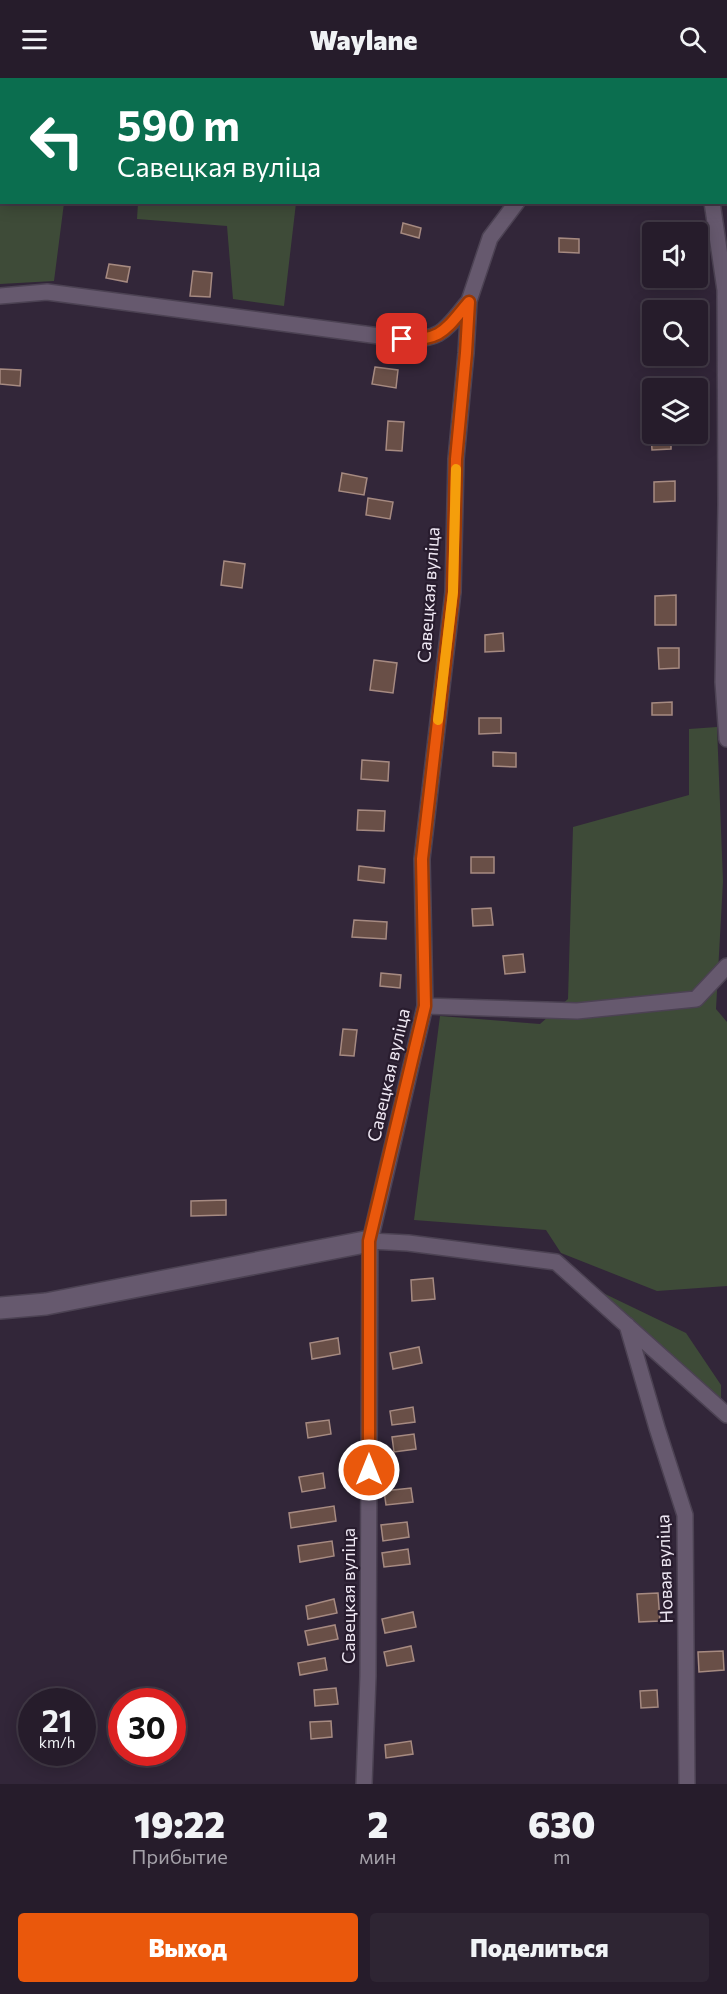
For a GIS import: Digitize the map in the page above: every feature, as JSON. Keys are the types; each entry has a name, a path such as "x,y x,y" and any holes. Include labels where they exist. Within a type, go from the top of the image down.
{"street":[{"name":"Савецкая вуліца","path":"364,1784 368,1664 369,1241 425,1006 422,859 453,592 456,459 469,302 490,238 516,204"},
{"path":"712,204 725,290 726,505 723,682 727,739"},
{"name":"Савецкая вуліца","path":"0,296 47,292 423,340 442,333 469,302"},
{"path":"425,1006 577,1011 696,999 727,966"},
{"path":"0,1308 46,1304 369,1241 408,1243 556,1262 727,1415"},
{"name":"Новая вуліца","path":"627,1326 685,1515 687,1784"}],"green space":[{"path":"0,204 64,204 54,281 0,284"},
{"path":"138,204 296,204 284,306 233,299 227,226 137,219"},
{"path":"717,727 723,881 716,1009 727,1022 727,1286 657,1291 561,1253 546,1230 414,1220 440,1016 540,1024 568,999 573,827 689,795 689,729"},
{"path":"603,1293 686,1333 721,1385 721,1403"}],"building":[{"path":"403,223 421,228 419,238 401,233"},
{"path":"559,238 579,239 579,253 559,252"},
{"path":"109,264 130,267 127,282 106,278"},
{"path":"193,271 212,273 210,297 190,296"},
{"path":"375,367 398,370 396,388 372,384"},
{"path":"0,369 21,370 20,386 0,384"},
{"path":"388,421 404,422 402,451 386,450"},
{"path":"652,444 671,444 671,449 652,450"},
{"path":"342,473 367,478 364,495 339,491"},
{"path":"675,481 675,501 654,502 654,482"},
{"path":"368,498 393,502 390,519 366,515"},
{"path":"224,561 245,564 242,588 221,585"},
{"path":"676,595 676,625 655,625 655,596"},
{"path":"503,633 504,651 485,652 485,635"},
{"path":"658,648 679,648 679,668 659,669"},
{"path":"374,660 397,663 393,693 370,690"},
{"path":"672,702 672,715 652,715 652,703"},
{"path":"479,718 501,718 501,733 479,734"},
{"path":"493,752 516,753 516,767 493,766"},
{"path":"362,760 389,762 388,781 361,779"},
{"path":"358,810 385,811 384,831 357,830"},
{"path":"471,857 494,857 494,873 471,873"},
{"path":"359,866 385,869 384,883 358,880"},
{"path":"491,908 493,925 473,926 472,909"},
{"path":"354,920 387,922 386,939 352,937"},
{"path":"523,954 525,972 505,974 503,956"},
{"path":"381,973 401,975 400,988 380,986"},
{"path":"343,1029 357,1030 354,1056 340,1055"},
{"path":"226,1200 226,1215 191,1216 191,1201"},
{"path":"433,1278 435,1299 412,1301 411,1280"},
{"path":"338,1338 340,1354 312,1359 310,1343"},
{"path":"419,1347 422,1363 393,1369 390,1353"},
{"path":"413,1407 415,1422 392,1425 390,1411"},
{"path":"329,1420 331,1434 308,1438 306,1423"},
{"path":"414,1434 416,1449 394,1452 392,1437"},
{"path":"323,1473 325,1488 302,1492 299,1477"},
{"path":"411,1488 413,1502 386,1505 384,1491"},
{"path":"334,1506 336,1521 291,1528 289,1513"},
{"path":"407,1522 409,1537 383,1541 381,1525"},
{"path":"332,1541 334,1556 300,1562 298,1546"},
{"path":"408,1549 410,1564 384,1567 382,1553"},
{"path":"658,1593 660,1621 639,1622 637,1594"},
{"path":"334,1599 337,1613 308,1619 306,1606"},
{"path":"413,1612 416,1627 385,1633 382,1619"},
{"path":"335,1625 338,1639 308,1645 305,1631"},
{"path":"411,1646 414,1661 387,1666 384,1652"},
{"path":"723,1651 724,1670 699,1672 698,1652"},
{"path":"325,1658 327,1670 300,1675 298,1663"},
{"path":"336,1688 338,1704 315,1706 314,1690"},
{"path":"657,1690 658,1707 641,1708 640,1691"},
{"path":"331,1721 332,1737 311,1739 310,1722"},
{"path":"411,1741 413,1754 386,1758 385,1745"}],"slow traffic":[{"path":"438,720 453,592 456,469"}],"route":[{"path":"369,1470 369,1241 425,1006 422,859 453,592 456,459 469,302 442,333 423,340 402,339"}]}
